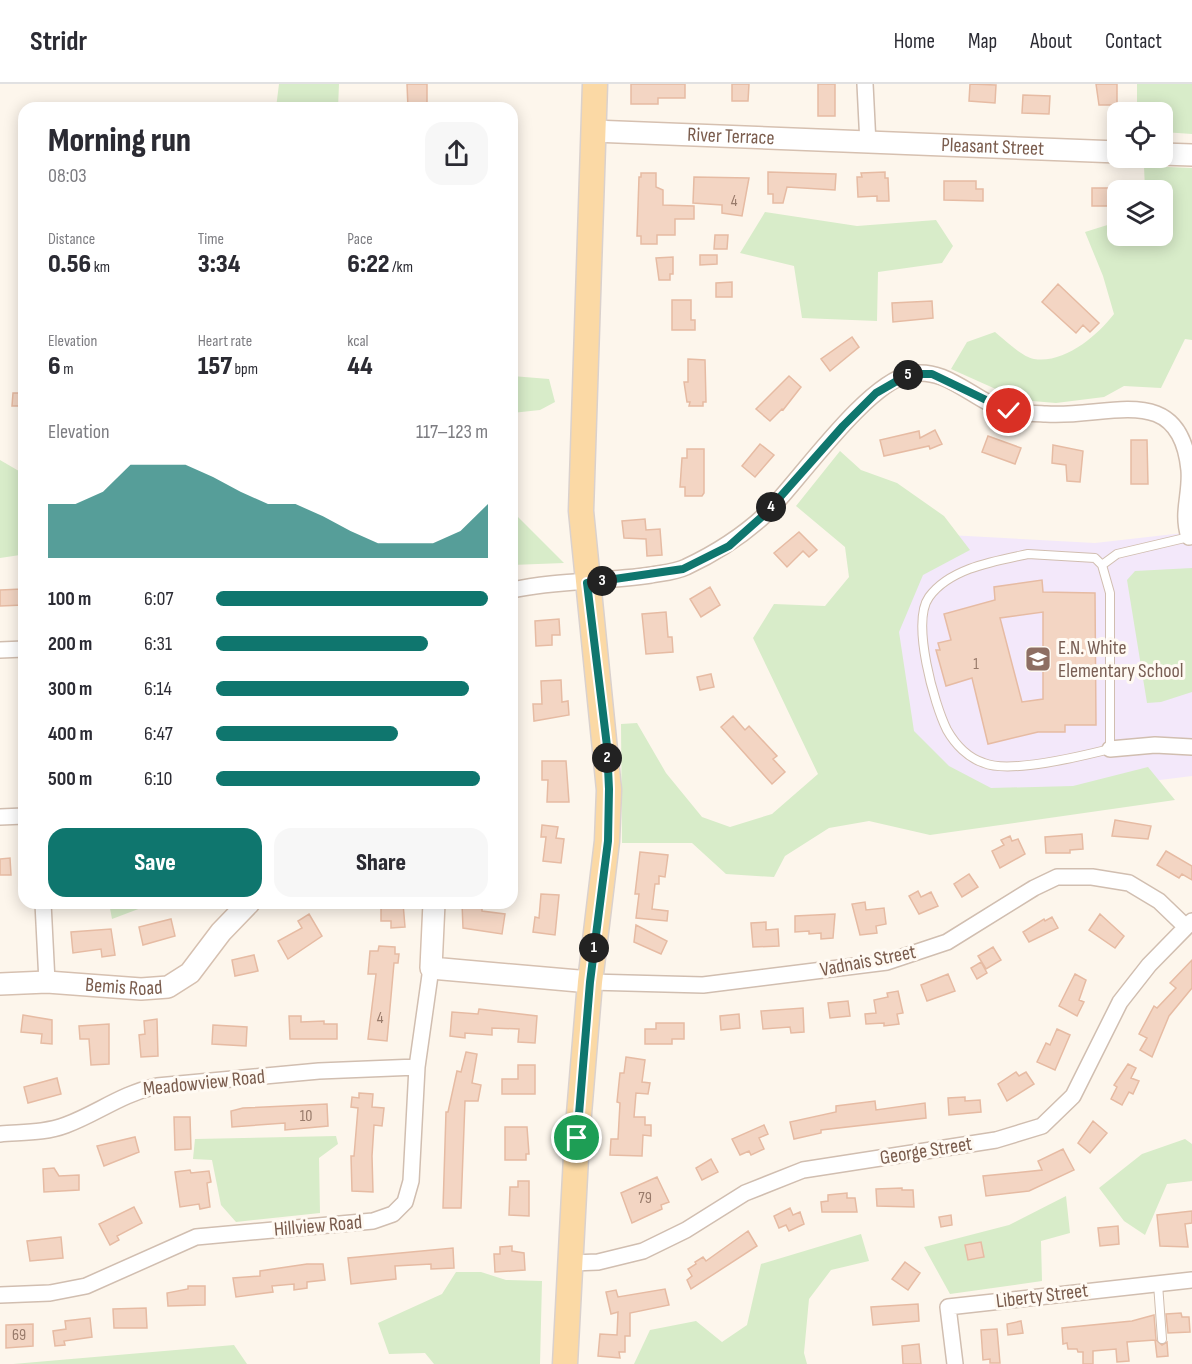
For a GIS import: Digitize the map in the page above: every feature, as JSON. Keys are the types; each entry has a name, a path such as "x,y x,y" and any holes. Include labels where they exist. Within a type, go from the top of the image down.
{"main road":[{"path":"565,1364 577,1138 590,982 608,841 607,746 587,583 581,511 595,84"}],"street":[{"path":"865,84 868,144"},
{"name":"River Terrace","path":"593,131 868,144"},
{"name":"Pleasant Street","path":"868,144 1107,152"},
{"path":"1173,154 1192,155"},
{"path":"518,589 554,584 587,583 683,569 729,546 765,514 843,426 876,393 909,374 932,374 1009,411 1062,415 1107,409 1141,409 1166,416 1183,442 1189,472 1184,521 1189,537"},
{"path":"0,650 18,649"},
{"path":"1110,749 1155,745 1192,747"},
{"path":"0,817 18,816"},
{"name":"Vadnais Street","path":"590,982 703,985 887,962 947,942 1034,888 1057,877 1092,877 1129,884 1160,902 1189,924"},
{"path":"43,909 47,982"},
{"name":"Bemis Road","path":"0,984 47,982 141,989 168,987 190,973 221,932 243,909"},
{"path":"434,909 431,968 590,982"},
{"name":"George Street","path":"572,1263 598,1262 643,1251 686,1230 745,1193 804,1170 973,1144 1042,1126 1073,1096 1120,1002 1149,965 1189,924"},
{"name":"Hillview Road","path":"0,1295 50,1293 86,1286 196,1237 373,1221 393,1214 405,1202 411,1181 417,1067 431,968"},
{"name":"Meadowview Road","path":"0,1134 50,1130 68,1125 133,1091 157,1086 319,1071 417,1067"},
{"name":"Liberty Street","path":"955,1364 948,1307 1192,1280"}],"lane":[{"path":"1102,565 1117,554 1189,537"},
{"path":"1040,554 1095,558 1102,565 1110,593 1110,749 1065,761 1017,765 985,764 964,752 948,730 939,708 923,648 921,622 928,598 948,580 985,563 1040,554"},
{"path":"1158,1284 1162,1339"}],"shaded area":[{"name":"E.N. White Elementary School","path":"875,531 1095,543 1192,532 1192,776 896,813"}],"green space":[{"path":"279,84 339,84 338,102 277,102"},
{"path":"1137,84 1192,84 1192,134 1173,133 1173,102 1137,102"},
{"path":"1144,168 1192,168 1192,340 1185,339 1161,388 1124,386 1104,397 1056,403 1020,400 951,369 967,342 995,332 1029,358 1045,359 1068,353 1099,331 1114,314 1103,276 1085,232 1107,225 1107,246 1173,246 1173,180 1145,180"},
{"path":"765,212 857,226 936,220 953,246 942,263 878,272 877,321 802,318 794,266 740,253"},
{"path":"518,376 549,379 555,402 540,410 518,412"},
{"path":"840,451 861,470 897,483 944,516 970,550 923,575 899,632 914,731 949,766 991,788 1073,786 1148,767 1175,800 930,835 869,821 829,828 785,856 774,877 726,874 692,843 622,843 621,724 637,723 666,773 702,817 730,827 772,814 818,774 753,638 774,604 825,606 849,577 845,547 796,506"},
{"path":"0,460 18,470 18,555 0,558"},
{"path":"518,517 564,563 518,565"},
{"path":"1192,568 1192,692 1161,702 1147,703 1127,580 1135,571"},
{"path":"110,909 138,909 112,919"},
{"path":"336,1136 338,1144 319,1158 320,1213 236,1222 221,1205 212,1160 193,1159 195,1139"},
{"path":"1185,1139 1192,1144 1192,1181 1167,1184 1145,1235 1124,1221 1099,1188 1142,1154"},
{"path":"1066,1196 1070,1233 1041,1241 1042,1281 950,1294 924,1247 1009,1225"},
{"path":"861,1234 869,1261 831,1270 809,1299 804,1353 807,1364 634,1364 650,1330 696,1321 722,1342 747,1325 761,1264"},
{"path":"456,1272 481,1272 506,1280 542,1281 540,1364 434,1364 425,1353 389,1354 378,1323 442,1294"},
{"path":"234,1345 247,1364 13,1364"}],"building":[{"path":"407,84 427,84 427,102 408,102"},
{"path":"631,84 685,84 685,98 658,98 658,104 631,104"},
{"path":"732,84 749,84 748,101 732,101"},
{"path":"818,84 835,84 835,116 818,116"},
{"path":"970,84 996,85 995,103 969,101"},
{"path":"1096,84 1117,84 1117,102 1099,105"},
{"path":"1023,95 1050,96 1049,114 1022,113"},
{"path":"768,172 836,174 835,190 787,187 783,203 773,203 773,194 768,194"},
{"path":"885,172 885,178 888,178 889,201 877,201 877,196 858,197 857,177 862,177 861,173"},
{"path":"641,173 656,173 656,187 663,190 663,205 694,206 694,219 675,219 675,235 657,235 657,244 641,244 641,236 637,236"},
{"path":"694,177 749,178 742,216 722,213 722,205 693,203"},
{"path":"944,181 976,181 976,189 983,189 983,201 944,200"},
{"path":"1092,188 1107,188 1107,206 1092,206"},
{"path":"715,235 728,235 727,249 714,249"},
{"path":"700,255 717,255 717,264 700,265"},
{"path":"673,257 673,274 670,274 670,280 659,280 656,258"},
{"path":"732,282 732,297 716,297 716,283"},
{"path":"1058,284 1099,323 1090,332 1083,325 1076,333 1042,302"},
{"path":"672,300 691,300 691,320 695,320 695,330 672,330"},
{"path":"932,301 933,318 893,322 892,303"},
{"path":"852,337 859,347 830,371 821,359"},
{"path":"688,359 705,360 706,402 703,402 703,406 689,406 690,402 687,402 684,382 688,382"},
{"path":"789,376 801,387 783,410 770,421 756,409"},
{"path":"13,393 18,393 18,406 12,406"},
{"path":"935,430 942,444 930,449 929,446 884,456 880,440 919,431 920,438"},
{"path":"988,436 1021,448 1015,464 982,452"},
{"path":"1131,440 1147,440 1148,484 1131,484"},
{"path":"760,444 774,455 755,477 742,466"},
{"path":"1053,445 1083,451 1080,482 1067,481 1066,465 1052,463"},
{"path":"687,449 704,449 704,493 702,496 685,496 685,487 680,487 682,458 687,458"},
{"path":"645,519 646,530 660,529 662,555 647,556 646,539 624,538 622,521"},
{"path":"799,532 817,550 809,557 803,551 787,567 774,553"},
{"path":"1042,580 1043,592 1095,593 1096,725 1065,725 1065,732 1038,732 988,744 972,678 946,686 936,650 940,650 938,643 951,640 944,614 995,600 994,587","holes":["1043,612 1043,699 1022,702 1000,618"]},
{"path":"710,587 720,605 701,617 690,599"},
{"path":"18,589 18,605 0,606 0,590"},
{"path":"666,612 668,637 672,637 673,652 646,654 642,614"},
{"path":"559,619 560,635 552,635 552,645 536,646 535,621"},
{"path":"711,674 714,687 700,690 697,677"},
{"path":"561,680 562,702 568,701 569,715 534,721 533,704 542,704 541,681"},
{"path":"733,716 745,730 749,726 777,756 773,759 785,772 772,784 721,727"},
{"path":"542,761 566,761 569,802 547,802 548,780 542,780"},
{"path":"1115,820 1151,826 1148,839 1112,836"},
{"path":"542,825 558,827 556,838 564,839 561,863 543,861 546,837 541,837"},
{"path":"1082,834 1083,849 1070,850 1070,853 1046,853 1045,837"},
{"path":"1010,836 1012,841 1018,839 1025,854 1000,868 992,851 1004,845 1001,840"},
{"path":"1166,851 1192,866 1192,880 1182,874 1179,878 1157,865"},
{"path":"640,852 668,855 665,877 659,876 659,884 655,884 652,909 668,911 667,921 636,918 639,894 635,894"},
{"path":"10,858 11,875 0,875 0,859"},
{"path":"969,874 978,887 962,897 954,884"},
{"path":"918,891 921,897 931,892 938,906 919,914 909,896"},
{"path":"541,894 559,895 555,935 533,932 535,917 539,918"},
{"path":"865,902 866,910 884,908 886,924 876,926 877,933 860,935 852,904"},
{"path":"381,909 404,909 405,927 391,928 391,921 381,921"},
{"path":"462,909 482,909 482,911 505,914 502,934 463,928"},
{"path":"309,914 322,936 288,959 278,941 302,928 298,921"},
{"path":"835,914 833,938 821,939 821,933 809,934 809,931 795,932 795,916"},
{"path":"1100,914 1124,936 1115,948 1089,930"},
{"path":"1052,917 1058,928 1029,942 1023,932 1044,919 1045,921"},
{"path":"171,919 175,936 143,945 139,927"},
{"path":"766,922 766,930 778,929 779,946 753,947 751,923"},
{"path":"636,925 667,941 661,954 634,942"},
{"path":"111,929 115,955 102,957 101,949 73,953 71,932"},
{"path":"379,946 395,947 395,954 399,954 398,963 394,963 387,1041 368,1039 376,974 368,974 370,951 378,951"},
{"path":"993,947 1001,960 986,969 978,956"},
{"path":"254,955 258,971 235,976 232,960"},
{"path":"1192,960 1192,988 1169,1016 1152,1057 1140,1050 1147,1038 1139,1034 1154,1006 1157,1008 1176,988 1170,983"},
{"path":"981,962 987,973 977,979 971,968"},
{"path":"948,974 955,991 927,1001 921,985"},
{"path":"1075,974 1086,980 1079,1000 1084,1002 1077,1016 1059,1006"},
{"path":"898,991 903,1013 897,1014 899,1024 884,1026 884,1023 866,1024 865,1014 876,1013 874,1000 888,997 887,993"},
{"path":"848,1001 850,1016 830,1018 828,1003"},
{"path":"803,1008 804,1032 791,1033 790,1027 763,1029 761,1011"},
{"path":"479,1009 537,1016 535,1043 518,1042 519,1029 492,1028 492,1035 465,1033 465,1038 450,1036 452,1012 478,1014"},
{"path":"739,1014 740,1028 721,1030 720,1016"},
{"path":"23,1015 52,1020 52,1044 41,1043 42,1034 21,1032"},
{"path":"289,1016 301,1016 301,1022 324,1021 324,1024 337,1024 337,1039 290,1039"},
{"path":"157,1019 158,1056 141,1057 139,1035 145,1034 144,1021"},
{"path":"656,1023 684,1023 684,1039 672,1039 672,1044 645,1044 645,1029 656,1029"},
{"path":"109,1024 109,1064 91,1065 89,1039 80,1039 79,1026"},
{"path":"213,1025 247,1027 246,1046 212,1044"},
{"path":"1057,1029 1070,1035 1055,1070 1037,1062 1046,1043 1050,1045"},
{"path":"466,1052 477,1054 472,1083 481,1085 478,1101 465,1101 461,1208 443,1208 446,1112 448,1112 457,1071 461,1072"},
{"path":"626,1057 645,1060 642,1082 650,1083 648,1094 636,1093 634,1117 645,1117 645,1125 651,1125 651,1136 643,1135 642,1156 610,1155 611,1139 618,1139 620,1103 617,1102 620,1073 624,1073"},
{"path":"1128,1064 1136,1068 1131,1078 1139,1081 1133,1094 1129,1092 1122,1105 1111,1099 1117,1087 1114,1085"},
{"path":"518,1065 535,1065 535,1094 502,1094 502,1079 518,1079"},
{"path":"1016,1072 1019,1076 1026,1072 1034,1084 1007,1101 998,1084"},
{"path":"57,1078 61,1094 28,1103 24,1087"},
{"path":"359,1093 373,1094 372,1107 384,1108 382,1126 374,1125 373,1192 352,1191 351,1156 354,1156 358,1108 351,1107 352,1097 359,1098"},
{"path":"965,1097 965,1101 980,1100 981,1112 949,1115 948,1098"},
{"path":"875,1101 876,1110 925,1103 926,1118 821,1130 821,1133 794,1139 790,1122 836,1112 836,1106"},
{"path":"327,1104 328,1126 285,1130 285,1123 232,1127 231,1111 243,1108"},
{"path":"174,1117 190,1117 191,1149 175,1150"},
{"path":"1093,1121 1107,1133 1090,1153 1078,1143"},
{"path":"764,1125 768,1134 759,1138 764,1149 751,1155 749,1151 740,1155 732,1139"},
{"path":"505,1127 527,1127 529,1154 526,1154 526,1160 505,1160"},
{"path":"135,1137 139,1152 104,1166 97,1146"},
{"path":"1063,1149 1074,1170 1029,1191 986,1196 983,1176 1042,1170 1038,1161"},
{"path":"711,1159 718,1172 702,1180 696,1168"},
{"path":"54,1168 59,1176 79,1175 79,1190 44,1192 43,1169"},
{"path":"190,1170 191,1173 209,1171 211,1182 207,1183 210,1207 200,1209 199,1204 180,1207 175,1172"},
{"path":"657,1177 669,1202 661,1205 662,1209 632,1223 621,1193"},
{"path":"518,1181 529,1181 529,1216 509,1215 510,1187 518,1187"},
{"path":"902,1188 902,1190 913,1190 914,1207 877,1206 876,1189"},
{"path":"847,1193 847,1198 855,1198 857,1212 822,1212 821,1202 828,1201 828,1195"},
{"path":"134,1207 142,1223 117,1236 119,1240 110,1245 99,1224"},
{"path":"790,1208 793,1215 800,1212 804,1224 789,1231 786,1225 779,1228 774,1216"},
{"path":"1192,1211 1192,1223 1185,1224 1188,1247 1160,1246 1157,1215"},
{"path":"951,1215 952,1225 941,1227 939,1217"},
{"path":"1118,1226 1119,1244 1100,1246 1098,1228"},
{"path":"748,1231 757,1246 691,1289 687,1280 692,1276 688,1269 703,1257 706,1261"},
{"path":"61,1237 63,1258 30,1261 27,1241"},
{"path":"981,1242 984,1257 968,1260 965,1245"},
{"path":"512,1246 512,1251 524,1253 525,1270 495,1272 494,1254 500,1254 500,1247"},
{"path":"453,1248 454,1268 431,1269 431,1264 395,1266 396,1279 351,1284 348,1258"},
{"path":"905,1262 920,1273 908,1290 892,1279"},
{"path":"323,1264 325,1280 307,1282 307,1288 294,1290 294,1284 272,1286 273,1292 236,1297 233,1278 260,1276 260,1271"},
{"path":"188,1286 205,1286 205,1305 168,1306 167,1293 188,1289"},
{"path":"665,1289 669,1305 630,1313 630,1336 625,1336 625,1352 619,1352 620,1358 598,1356 600,1334 617,1335 618,1312 611,1314 606,1292 616,1290 618,1297"},
{"path":"918,1304 919,1321 873,1325 871,1307"},
{"path":"146,1308 147,1328 114,1328 113,1309"},
{"path":"1181,1313 1182,1317 1189,1317 1190,1332 1168,1333 1166,1314"},
{"path":"1154,1315 1156,1340 1162,1345 1167,1342 1168,1356 1157,1357 1155,1340 1127,1342 1129,1361 1117,1362 1116,1349 1093,1351 1093,1364 1083,1364 1083,1352 1068,1349 1067,1343 1063,1344 1062,1328 1132,1321"},
{"path":"90,1318 92,1337 64,1341 65,1345 55,1346 53,1331 66,1329 65,1321"},
{"path":"1021,1321 1023,1333 1008,1335 1007,1324"},
{"path":"33,1324 33,1346 6,1348 6,1325"},
{"path":"997,1329 1000,1363 990,1363 990,1359 983,1360 981,1330"},
{"path":"919,1344 921,1364 903,1364 902,1346"}],"place":[{"name":"E.N. White Elementary School","path":"1038,659"}],"route":[{"path":"577,1138 590,982 608,841 609,789 607,746 587,583 683,569 729,546 765,514 804,468 876,393 909,374 932,374 1009,411"}]}
